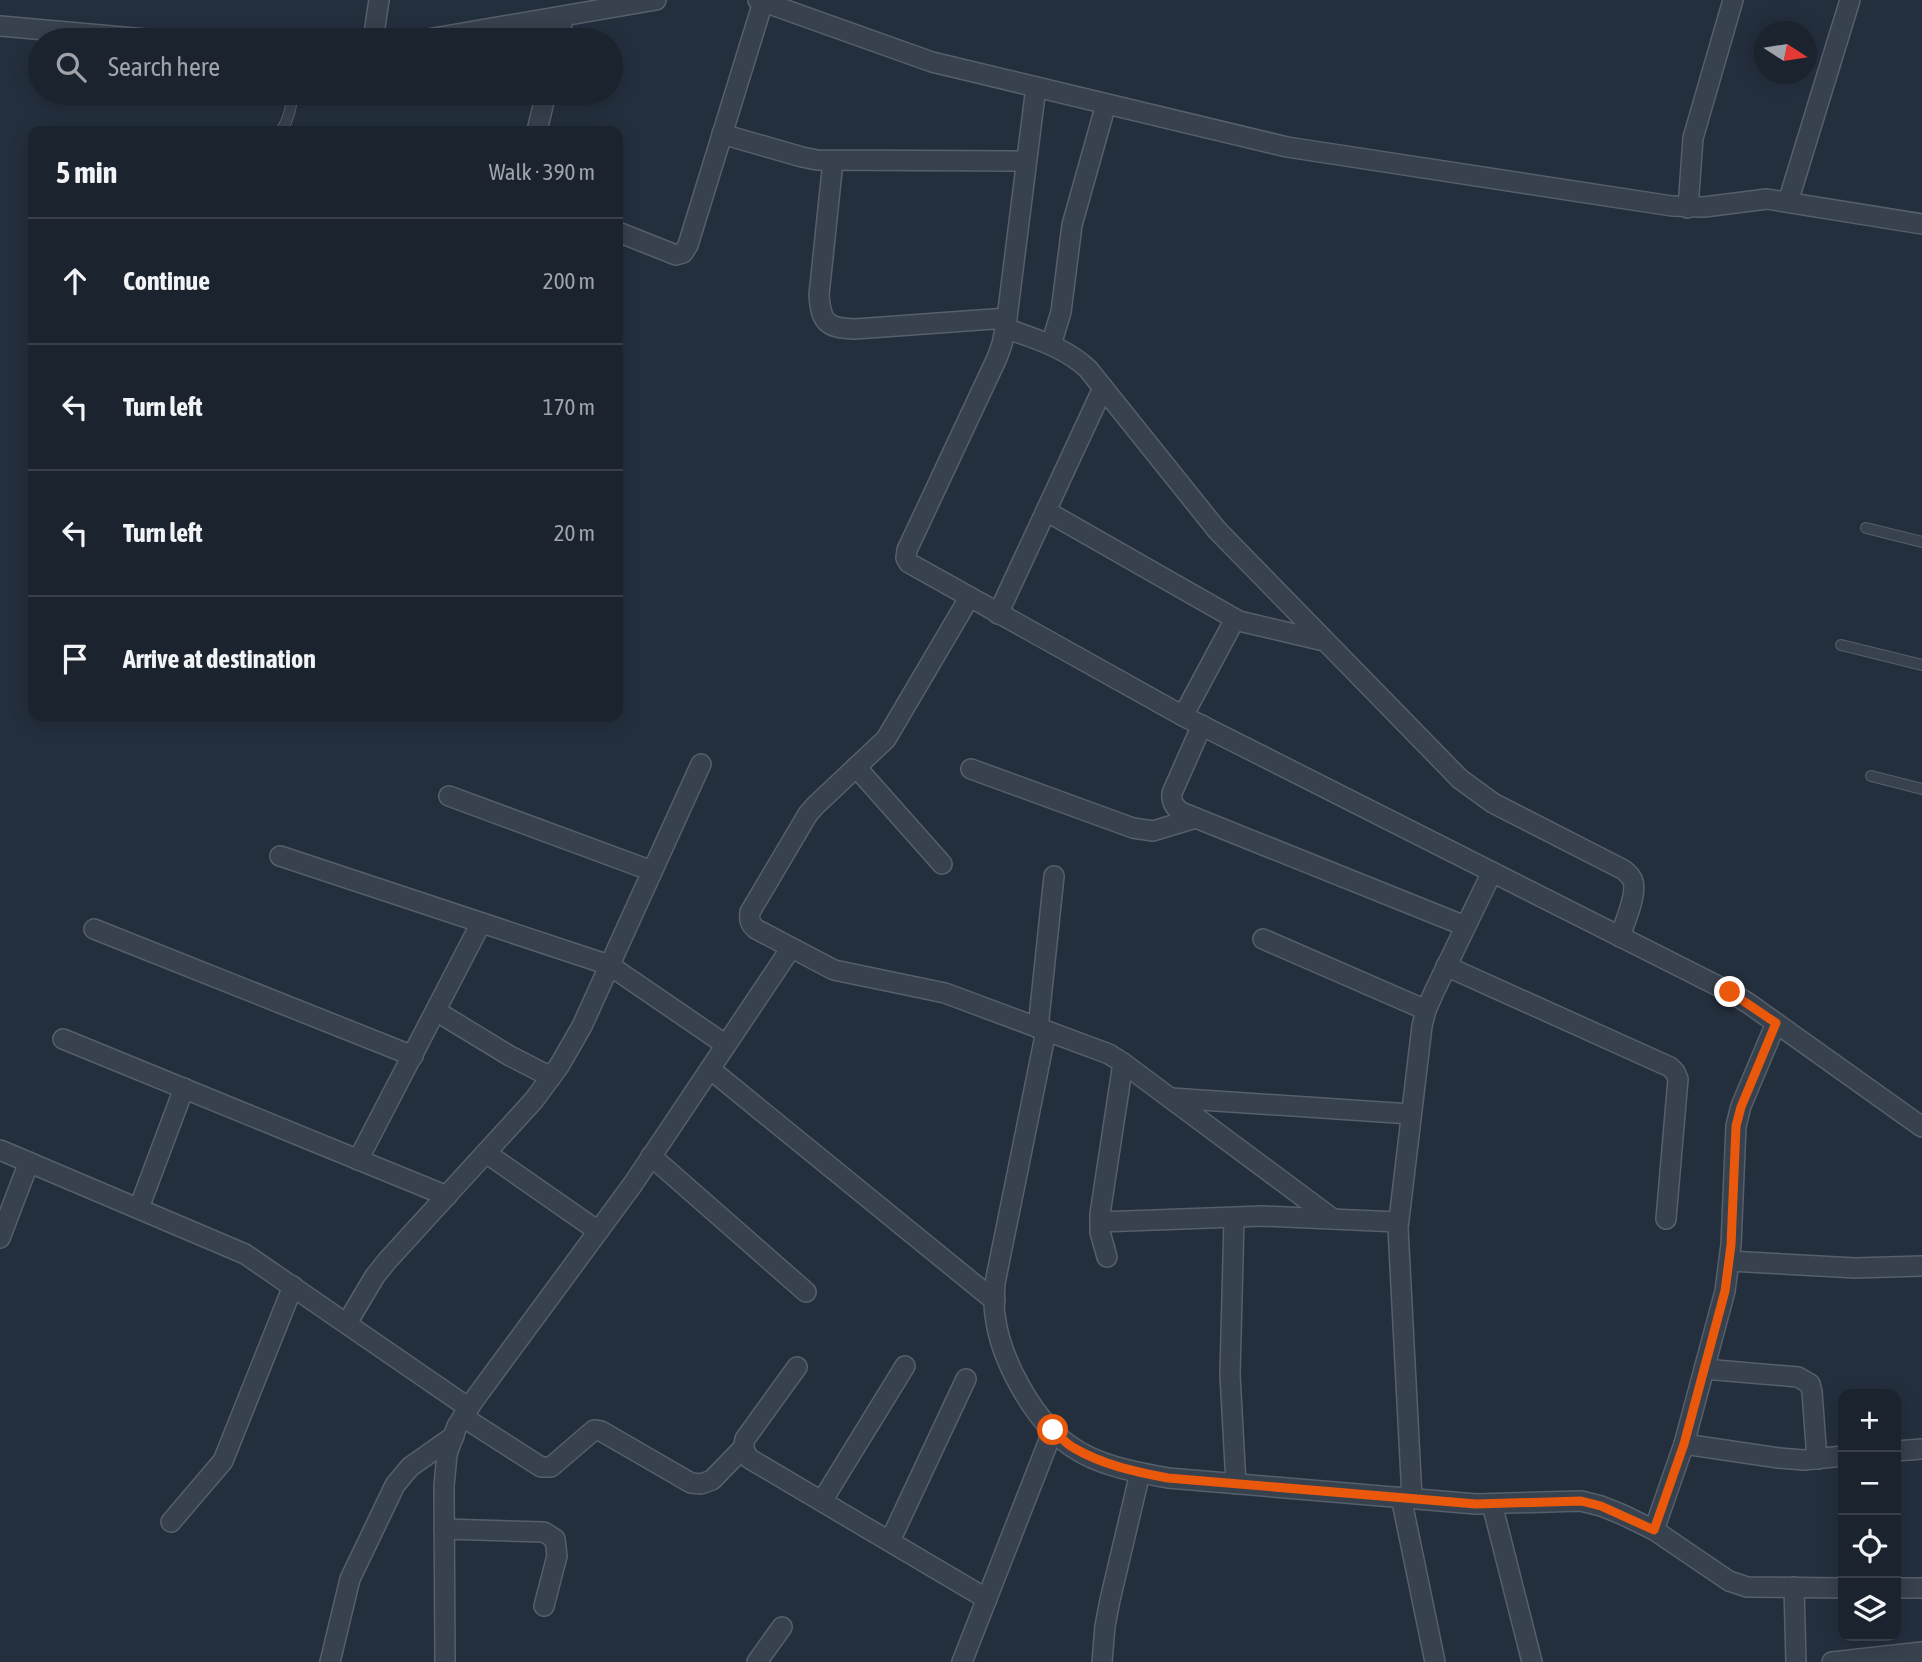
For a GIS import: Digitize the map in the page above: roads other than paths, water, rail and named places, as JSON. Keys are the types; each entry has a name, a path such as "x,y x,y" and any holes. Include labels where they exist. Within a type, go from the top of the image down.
{"street":[{"path":"375,28 379,0"},
{"path":"493,28 656,0"},
{"path":"1688,208 1693,138 1733,0"},
{"path":"1788,202 1850,0"},
{"path":"623,234 676,256 683,253 688,245 761,1 932,62 1300,150 1688,208 1767,199 1921,222"},
{"path":"561,28 564,16"},
{"path":"0,26 28,29"},
{"path":"1036,87 1006,323 997,358 907,550 906,558 909,563 1183,716 1730,992 1922,1126"},
{"path":"1051,345 1062,305 1072,226 1106,104"},
{"path":"538,126 543,105"},
{"path":"722,134 802,157 833,161 1026,161"},
{"path":"833,161 819,295 820,310 825,322 838,328 855,329 1006,323 1076,357 1217,530 1460,779 1493,803 1624,870 1632,877 1633,895 1620,937"},
{"path":"998,614 1103,388"},
{"path":"1046,511 1235,619 1325,641"},
{"path":"969,598 886,739 808,814 750,912 751,924 834,970 944,993 1108,1055 1123,1063 1333,1219"},
{"path":"1183,716 1235,619"},
{"path":"1202,725 1172,793 1171,801 1181,813 1465,926"},
{"path":"347,1323 375,1276 534,1100 551,1077 582,1026 701,764"},
{"path":"856,767 942,864"},
{"path":"971,769 1133,828 1153,831 1196,818"},
{"path":"449,796 652,871"},
{"path":"280,856 609,965 726,1045"},
{"path":"1435,1662 1407,1498 1398,1222 1426,1010 1492,872"},
{"path":"1054,876 1042,1030 995,1283 995,1315 1004,1352 1017,1384 1053,1430 1072,1447 1099,1460 1140,1473 1168,1478 1492,1504 1581,1501 1601,1506 1654,1530 1738,1585 1838,1588"},
{"path":"359,1160 481,923"},
{"path":"94,929 413,1056"},
{"path":"1263,939 1426,1010"},
{"path":"445,1662 445,1475 447,1454 454,1436 466,1412 652,1156 791,948"},
{"path":"1446,966 1670,1067 1675,1072 1678,1079 1666,1219"},
{"path":"436,1011 510,1056 551,1077"},
{"path":"1654,1530 1684,1444 1725,1291 1736,1126 1741,1107 1776,1023"},
{"path":"63,1039 447,1196"},
{"path":"1107,1257 1100,1222 1123,1063"},
{"path":"710,1069 995,1301"},
{"path":"138,1208 184,1088"},
{"path":"1171,1098 1411,1114"},
{"path":"0,1150 245,1254 347,1323 541,1466 551,1467 594,1430 601,1431 691,1483 701,1484 712,1480 744,1447"},
{"path":"486,1153 598,1231"},
{"path":"652,1156 806,1292"},
{"path":"0,1238 29,1162"},
{"path":"1100,1222 1263,1216 1398,1222"},
{"path":"1234,1217 1230,1375 1236,1483"},
{"path":"1729,1261 1855,1268 1922,1266"},
{"path":"172,1522 223,1461 293,1286"},
{"path":"822,1501 905,1366"},
{"path":"797,1367 745,1439 745,1453 750,1459 987,1599"},
{"path":"1704,1369 1798,1377 1810,1384 1817,1459"},
{"path":"890,1541 966,1379"},
{"path":"962,1662 1053,1430"},
{"path":"330,1662 350,1579 395,1485 410,1467 454,1436"},
{"path":"1684,1444 1779,1458 1804,1460 1838,1457"},
{"path":"1901,1450 1922,1448"},
{"path":"1102,1662 1107,1613 1140,1473"},
{"path":"1492,1504 1532,1662"},
{"path":"444,1529 544,1532 555,1539 557,1556 544,1606"},
{"path":"1794,1587 1796,1662"},
{"path":"1901,1588 1922,1588"},
{"path":"757,1662 782,1627"},
{"path":"1832,1662 1922,1652"}],"lane":[{"path":"284,126 291,105"},
{"path":"1866,528 1922,542"},
{"path":"1841,645 1922,665"},
{"path":"1871,776 1922,789"}]}
